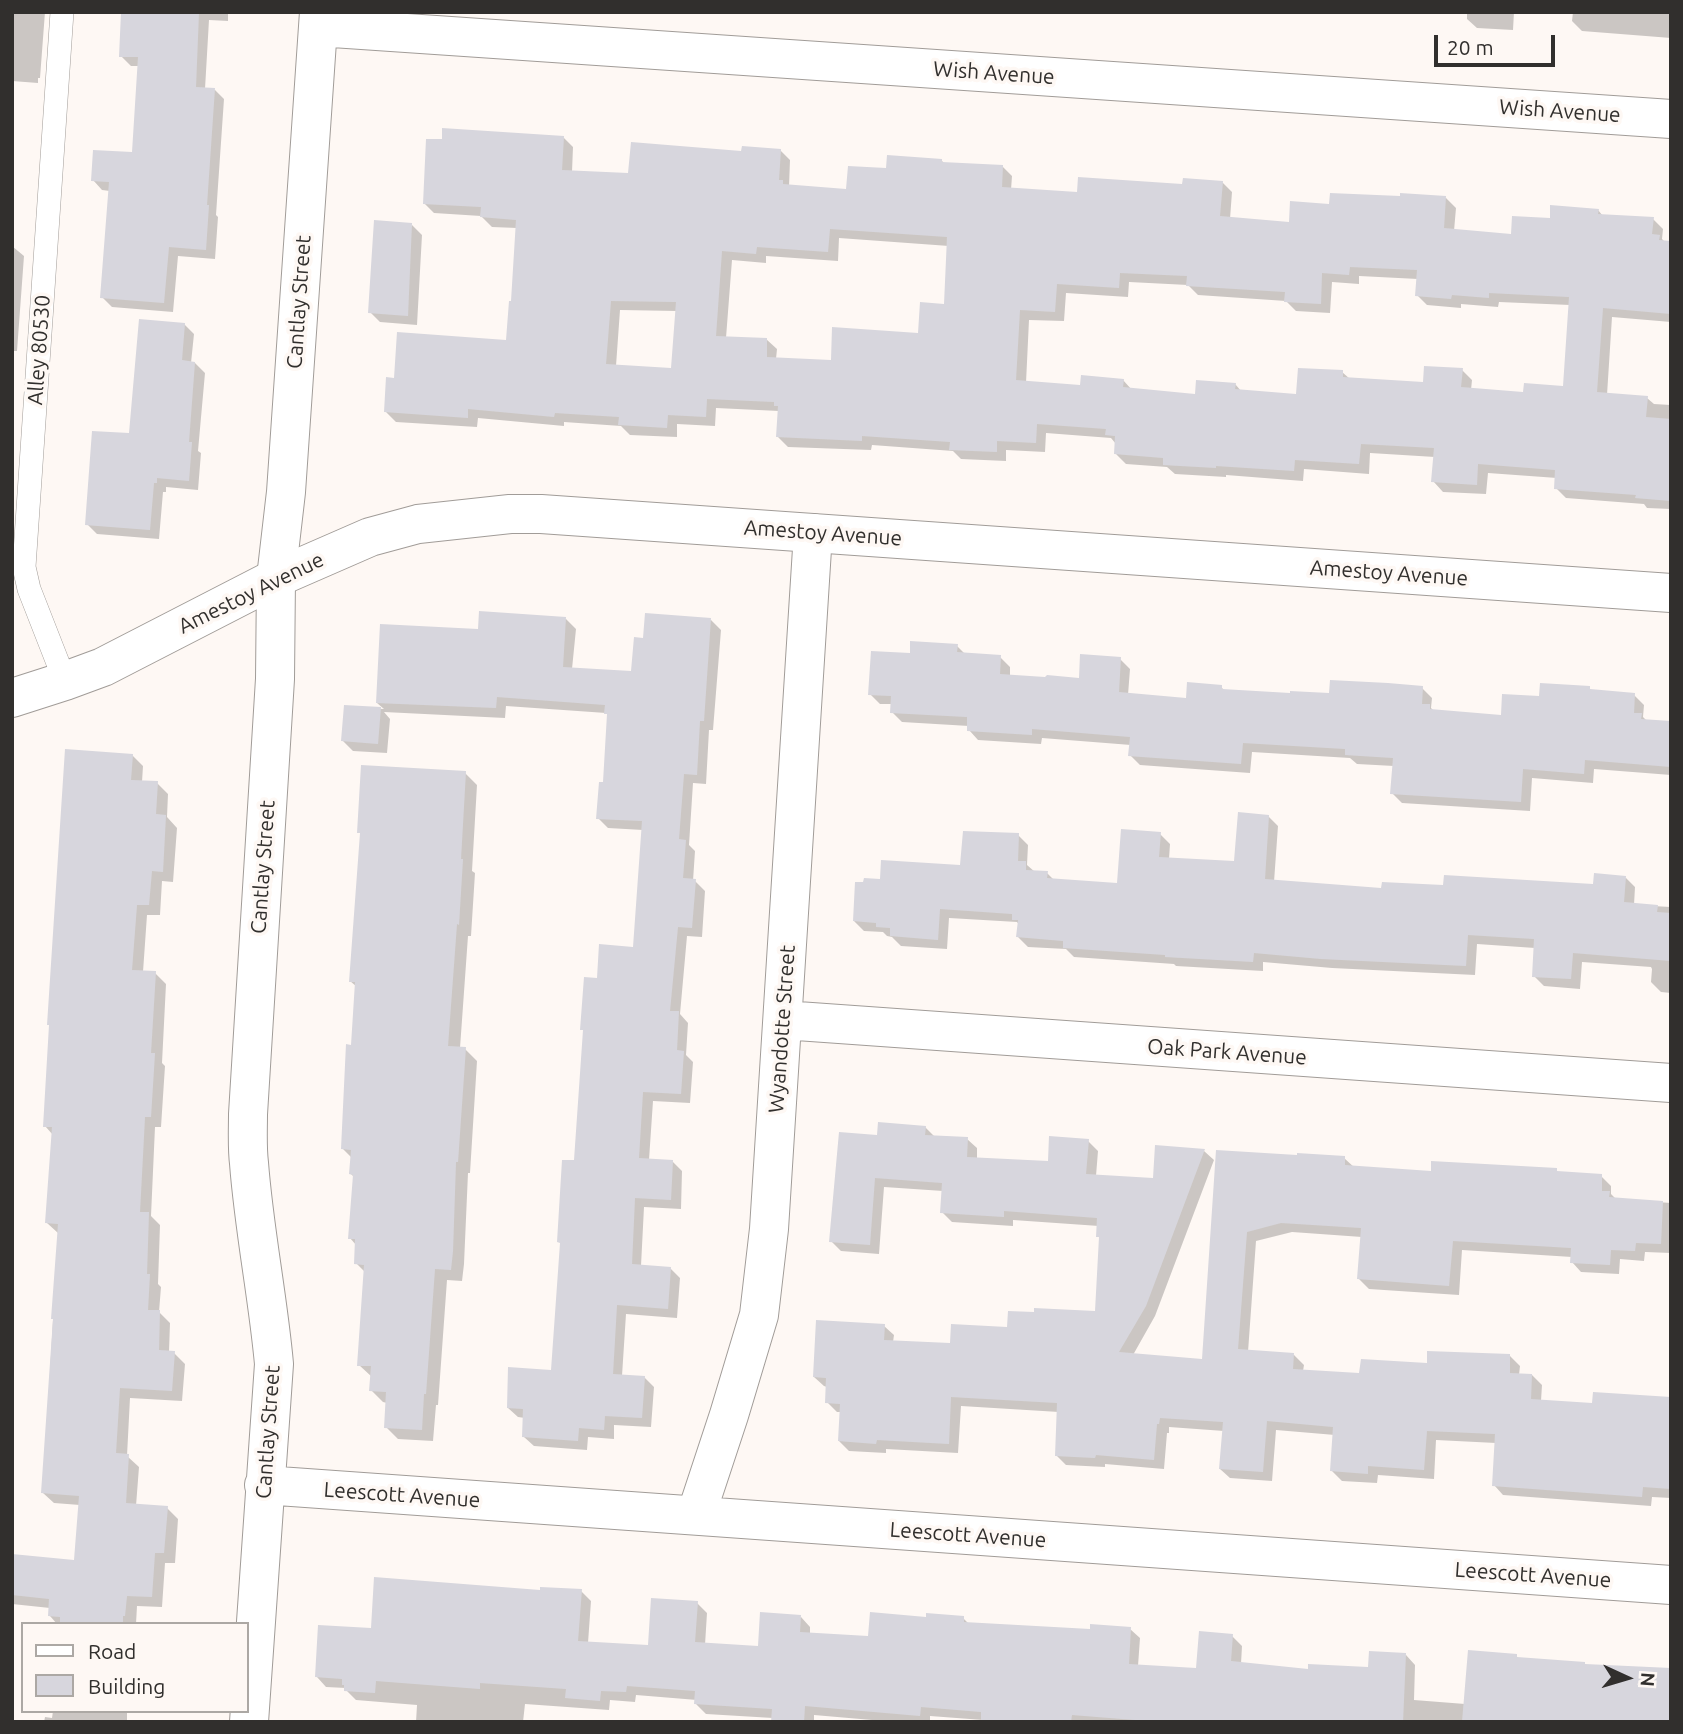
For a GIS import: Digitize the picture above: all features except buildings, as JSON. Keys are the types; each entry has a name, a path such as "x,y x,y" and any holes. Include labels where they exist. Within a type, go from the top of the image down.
{"street":[{"name":"Wish Avenue","path":"319,19 1671,118"},
{"name":"Cantlay Street","path":"249,1722 274,1364 250,1173 247,1114 275,679 276,578 286,492 319,19"},
{"name":"Amestoy Avenue","path":"12,698 103,667 276,578 370,537 418,524 500,515 541,514 1671,593"},
{"name":"Wyandotte Street","path":"696,1515 759,1315 769,1229 813,533"},
{"name":"Oak Park Avenue","path":"783,1020 1671,1083"},
{"name":"Leescott Avenue","path":"264,1485 1671,1585"}],"lane":[{"name":"Alley 80530","path":"62,12 24,567 29,589 65,681"}]}
